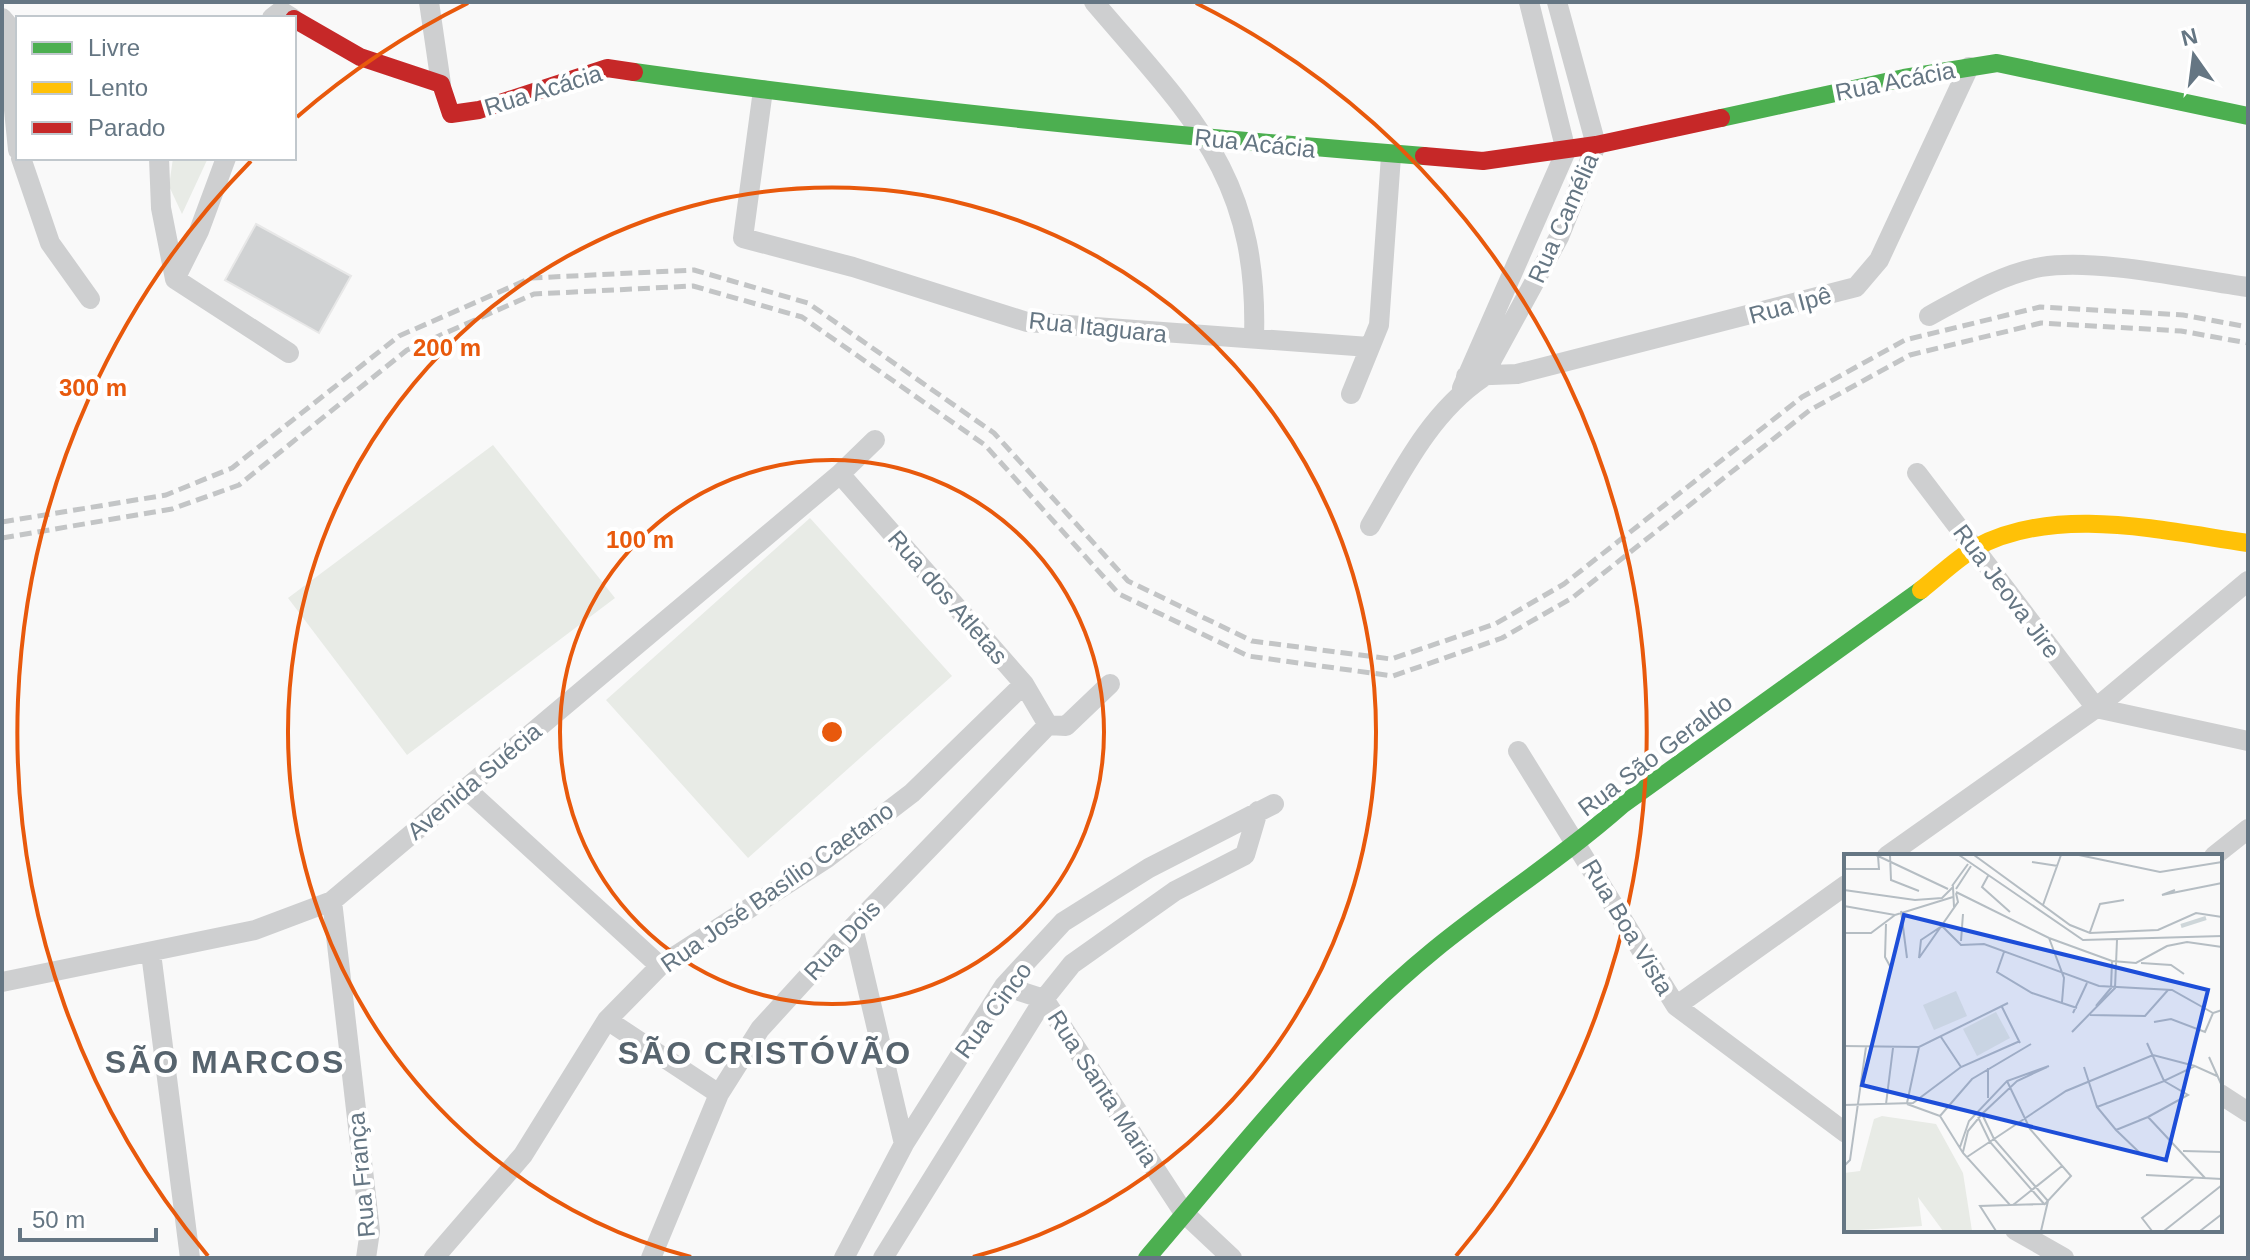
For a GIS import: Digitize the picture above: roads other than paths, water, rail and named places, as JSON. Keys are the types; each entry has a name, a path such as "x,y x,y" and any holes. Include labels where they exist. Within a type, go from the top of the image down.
{"street":[{"path":"296,21 360,57 441,84 429,2"},
{"path":"1094,2 1208,139 1246,225 1255,288 1254,338"},
{"name":"Rua Camélia","path":"1469,382 1566,151 1529,2"},
{"name":"Rua Camélia","path":"1469,382 1559,237 1596,145 1557,2"},
{"path":"2,18 13,31 12,90 16,130"},
{"name":"Rua Acácia","path":"441,84 451,114 479,110 607,68 763,90 1208,139 1483,161 1566,151 1997,63 2248,116"},
{"name":"Rua Ipê","path":"1469,382 1517,374 1856,287 1879,260 1969,67"},
{"name":"Rua Itaguara","path":"763,90 743,238 853,267 1027,322 1369,347"},
{"path":"1351,394 1379,325 1391,156"},
{"path":"22,160 50,243 90,299"},
{"path":"159,160 161,208 175,279 289,353"},
{"path":"175,279 199,231 225,160"},
{"path":"161,208 181,228 199,231"},
{"path":"1929,316 1987,285 2041,267 2091,266 2248,287"},
{"path":"1370,526 1411,455 1469,382"},
{"name":"Avenida Suécia","path":"2,982 255,930 332,901 840,474 875,440"},
{"name":"Rua Jeova Jire","path":"1917,473 2096,708"},
{"name":"Rua dos Atletas","path":"840,474 1024,684 1048,725"},
{"name":"Rua São Geraldo","path":"1184,1213 1323,1054 1422,961 1578,844 1622,805 1902,605 1975,548 2035,528 2093,522 2248,543"},
{"path":"1890,854 2096,708 2248,581"},
{"name":"Rua José Basílio Caetano","path":"434,1258 523,1155 607,1020 660,966 827,858 912,793 1024,684"},
{"name":"Rua Dois","path":"651,1258 719,1094 760,1029 853,927 1048,725 1066,726 1110,684"},
{"path":"2096,708 2248,741"},
{"name":"Rua Boa Vista","path":"1518,751 1676,1006 1844,1132"},
{"path":"465,788 660,966"},
{"name":"Rua Cinco","path":"844,1258 904,1144 1004,986 1063,922 1149,868 1266,808 1245,855 1175,891 1072,964 1044,999 885,1257"},
{"path":"2217,854 2248,829"},
{"path":"1676,1006 1844,886"},
{"name":"Rua França","path":"332,901 370,1231 366,1258"},
{"path":"853,927 904,1144"},
{"path":"151,953 190,1258"},
{"name":"Rua Santa Maria","path":"1004,986 1044,999 1184,1213 1232,1258"},
{"path":"607,1020 719,1094"},
{"path":"2222,1095 2248,1112"},
{"path":"1147,1258 1184,1213"},
{"path":"2018,1232 2064,1258"}],"railway":[{"path":"2,522 166,495 232,468 399,336 531,278 694,270 808,303 994,433 1128,581 1252,641 1391,659 1495,624 1564,584 1802,397 1905,340 2040,307 2183,315 2248,327"},
{"path":"2,538 172,509 239,485 407,350 534,294 693,286 802,317 985,445 1119,594 1248,656 1393,676 1502,638 1572,598 1810,410 1910,355 2041,323 2181,331 2248,343"}],"district":[{"name":"SÃO CRISTÓVÃO","path":"765,1053"},
{"name":"SÃO MARCOS","path":"225,1062"}]}
